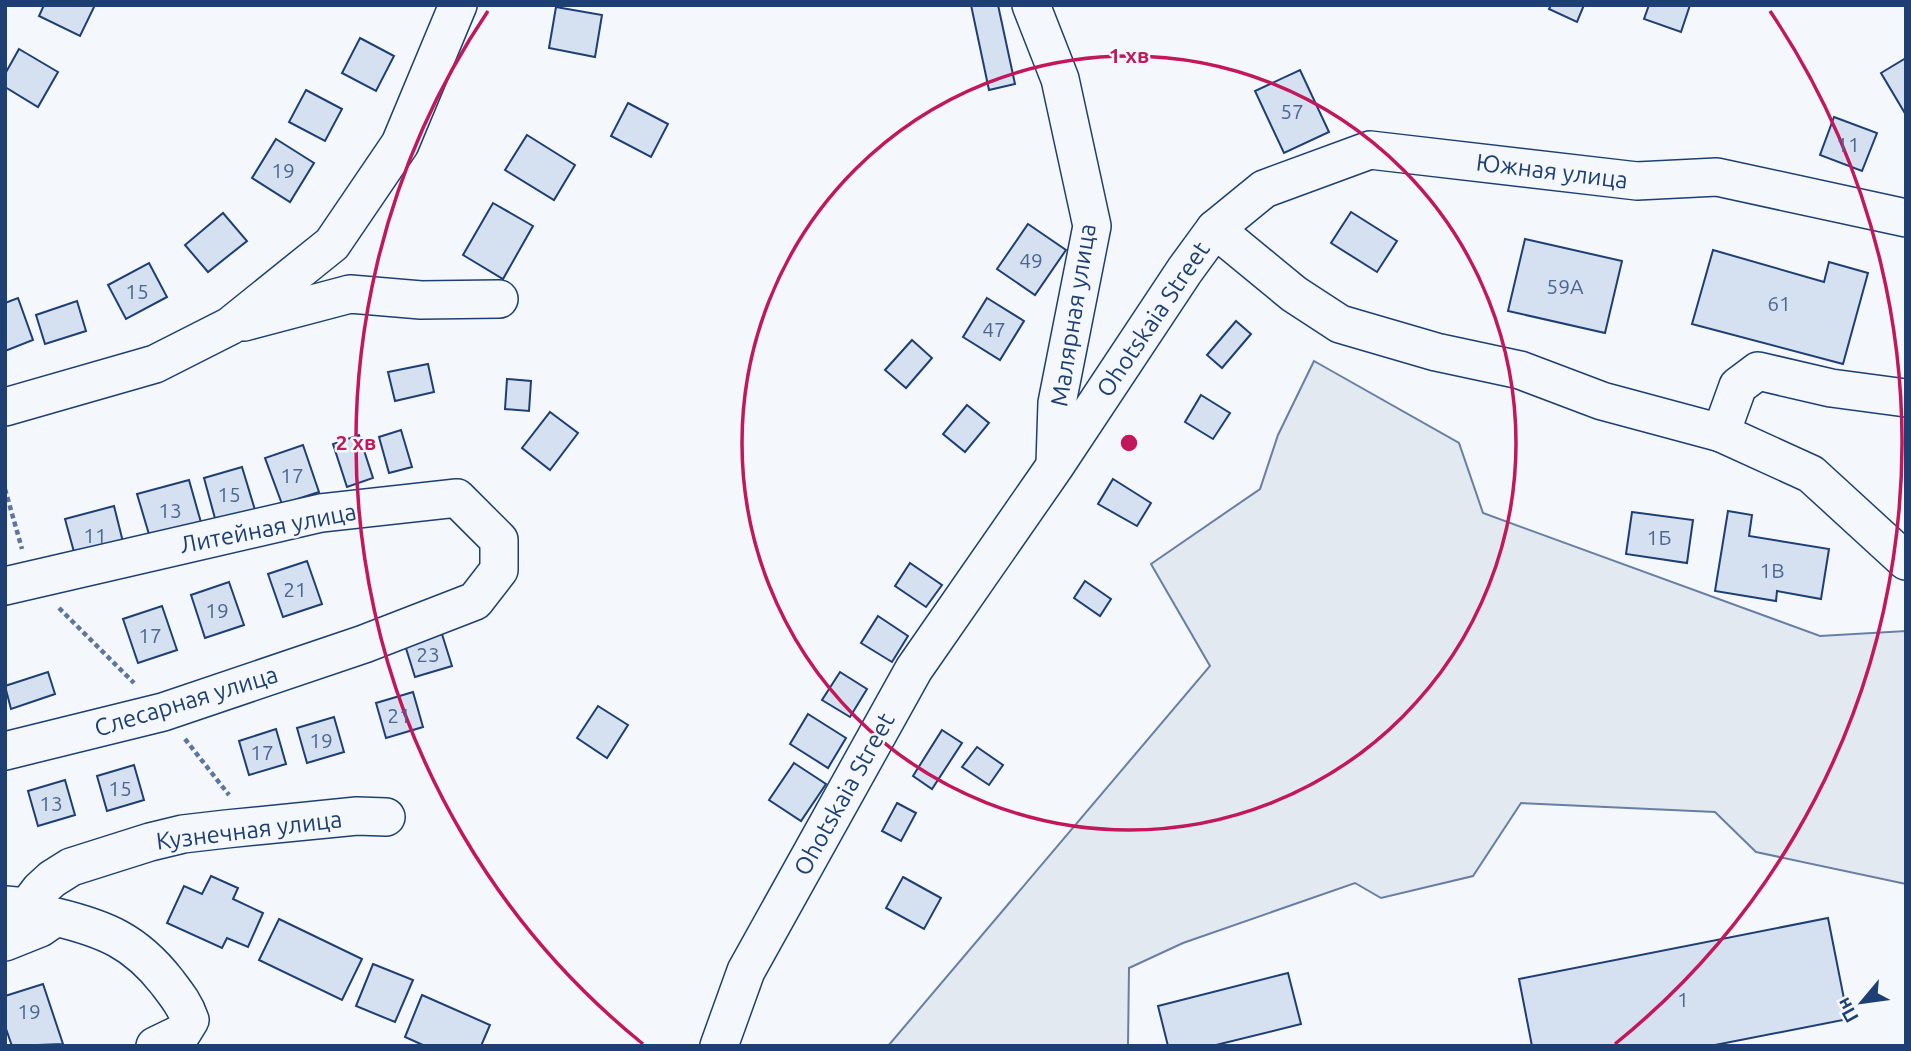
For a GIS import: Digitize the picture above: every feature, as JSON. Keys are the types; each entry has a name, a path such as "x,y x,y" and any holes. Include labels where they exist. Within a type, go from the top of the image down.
{"street":[{"name":"Малярная улица","path":"1031,5 1060,79 1092,226 1058,403 1055,466"},
{"path":"5,407 155,364 230,326 332,244 400,144 448,9"},
{"name":"Южная улица","path":"1215,229 1264,189 1370,150 1637,181 1717,177 1906,218"},
{"name":"Ohotskaia Street","path":"719,1046 746,971 914,669 1215,229 1294,294 1340,324 1437,352 1520,370 1602,401 1721,433 1811,474 1906,561"},
{"path":"230,326 350,294 421,300 499,299"},
{"path":"1721,433 1738,386 1758,371 1831,388 1906,398"},
{"name":"Литейная улица","path":"18,583 321,513 457,498 499,540 499,569 475,601 365,644"},
{"name":"Слесарная улица","path":"5,751 163,712 365,644"},
{"name":"Кузнечная улица","path":"5,942 40,928 29,910 40,890 52,879 71,867 105,854 183,834 357,816 386,817"},
{"path":"29,910 93,926 125,942 152,962 185,1005 190,1020 182,1033 155,1046"}],"path":[{"path":"5,489 18,583 163,712 254,826"}],"shaded area":[{"path":"1314,361 1459,443 1483,513 1820,636 1906,631 1906,884 1756,852 1715,812 1521,803 1473,876 1381,898 1355,883 1183,943 1129,968 1128,1046 888,1046 1210,666 1151,564 1260,489 1278,435"}],"building":[{"path":"44,5 95,5 80,36 39,16"},
{"path":"971,5 998,5 1015,84 989,90"},
{"path":"1551,5 1584,5 1577,22 1549,9"},
{"path":"1649,5 1690,5 1681,32 1644,19"},
{"path":"556,7 602,15 595,57 549,48"},
{"path":"360,38 394,56 376,91 342,73"},
{"path":"19,49 58,72 38,107 5,87 5,74"},
{"path":"1906,58 1906,115 1881,73"},
{"path":"1300,70 1329,132 1284,153 1255,91"},
{"path":"306,90 342,109 325,141 289,122"},
{"path":"628,103 668,124 651,157 611,136"},
{"path":"1834,117 1877,133 1862,171 1820,155"},
{"path":"527,135 575,165 554,200 505,170"},
{"path":"276,139 314,163 290,202 252,178"},
{"path":"493,203 533,226 503,279 463,255"},
{"path":"1351,212 1397,241 1377,272 1331,243"},
{"path":"223,213 247,241 208,272 185,245"},
{"path":"1028,224 1066,250 1035,295 997,269"},
{"path":"1525,239 1622,261 1605,333 1508,311"},
{"path":"1713,250 1824,282 1829,262 1868,273 1843,364 1692,324"},
{"path":"149,263 167,297 126,319 108,285"},
{"path":"18,298 33,340 5,351 5,303"},
{"path":"987,298 1024,321 1000,360 963,337"},
{"path":"77,301 86,331 45,344 36,315"},
{"path":"1236,321 1251,334 1222,368 1207,355"},
{"path":"912,340 932,358 906,388 885,370"},
{"path":"428,364 434,392 395,401 388,372"},
{"path":"507,379 531,381 529,411 505,409"},
{"path":"1201,395 1230,413 1213,439 1185,422"},
{"path":"967,405 989,423 965,452 943,434"},
{"path":"550,412 578,433 550,470 522,448"},
{"path":"401,430 412,467 389,473 379,437"},
{"path":"359,435 373,478 347,487 333,444"},
{"path":"303,445 319,492 282,504 265,458"},
{"path":"242,467 255,510 216,522 204,478"},
{"path":"1113,479 1151,503 1137,526 1098,504"},
{"path":"189,480 202,526 151,541 137,494"},
{"path":"114,506 125,550 77,563 65,519"},
{"path":"1728,511 1752,515 1749,536 1829,549 1821,599 1777,591 1776,601 1715,591"},
{"path":"1632,512 1693,520 1687,563 1626,554"},
{"path":"307,561 322,604 283,617 268,574"},
{"path":"910,563 942,585 926,607 895,586"},
{"path":"1085,581 1111,599 1100,616 1074,598"},
{"path":"229,582 244,625 205,638 191,595"},
{"path":"162,606 177,650 138,663 123,619"},
{"path":"878,616 908,636 892,662 861,643"},
{"path":"441,631 452,666 415,677 404,642"},
{"path":"48,672 55,694 11,709 5,686"},
{"path":"840,672 867,689 850,717 822,700"},
{"path":"413,692 423,727 386,738 376,703"},
{"path":"598,706 628,725 607,758 577,738"},
{"path":"808,714 846,738 828,768 790,744"},
{"path":"334,717 344,752 307,763 297,728"},
{"path":"276,729 286,764 249,775 239,741"},
{"path":"942,730 962,743 932,789 913,776"},
{"path":"977,747 1003,765 989,785 962,767"},
{"path":"794,763 826,784 801,821 769,800"},
{"path":"134,765 144,800 107,811 97,776"},
{"path":"65,780 75,815 38,826 28,791"},
{"path":"897,803 916,813 901,841 882,831"},
{"path":"211,876 238,888 233,899 263,913 248,947 227,938 222,948 167,923 184,886 202,894"},
{"path":"903,877 941,898 924,929 886,908"},
{"path":"1828,918 1848,1019 1710,1046 1532,1046 1519,979"},
{"path":"279,919 362,959 342,1000 259,960"},
{"path":"373,964 413,980 395,1022 356,1006"},
{"path":"1288,973 1301,1024 1212,1046 1168,1046 1158,1006"},
{"path":"43,984 63,1044 12,1046 5,1026 5,996"},
{"path":"422,995 490,1025 481,1046 425,1046 405,1037"}]}
